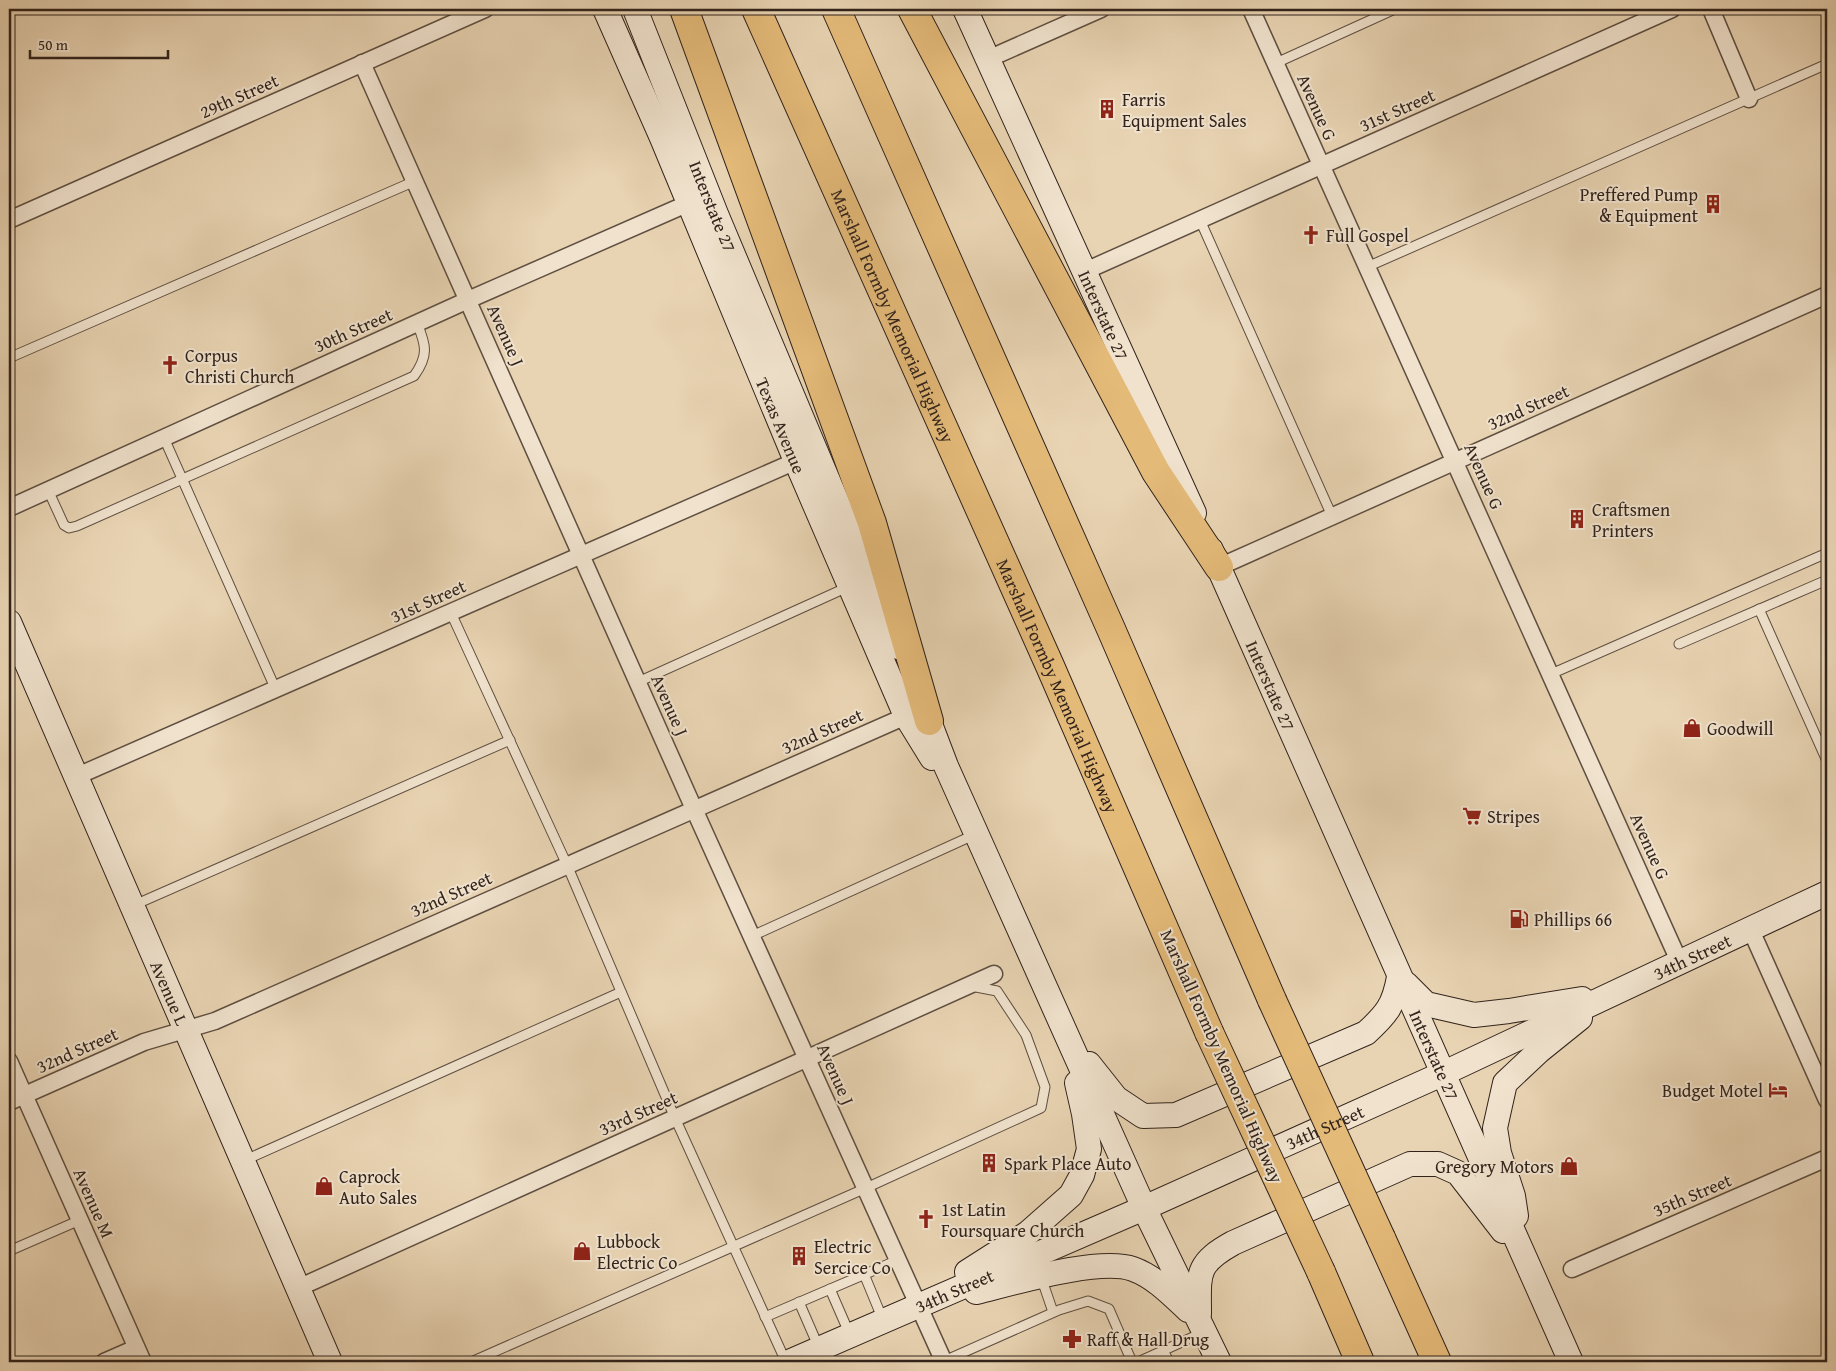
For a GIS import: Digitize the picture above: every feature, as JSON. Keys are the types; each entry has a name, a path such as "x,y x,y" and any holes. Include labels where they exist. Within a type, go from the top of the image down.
{"highway":[{"path":"684,9 872,523 918,718"},
{"name":"Marshall Formby Memorial Highway","path":"756,9 1042,648 1209,1032 1321,1272 1360,1362"},
{"path":"836,9 1107,620 1272,1000 1436,1362"},
{"path":"912,9 1156,472 1218,567"}],"main road":[{"name":"Texas Avenue","path":"605,9 850,586 918,718"},
{"name":"Interstate 27","path":"633,9 918,718 946,766 1144,1208 1219,1362"},
{"name":"Interstate 27","path":"965,9 1218,567 1571,1362"},
{"name":"Avenue L","path":"9,622 75,778 330,1362"},
{"name":"34th Street","path":"788,1362 1144,1208 1442,1074 1608,994 1827,893"},
{"path":"1400,977 1426,1004 1474,1015 1608,994"},
{"path":"1066,1033 1116,1098 1143,1116 1176,1115 1366,1033 1383,1018 1395,997 1400,977"},
{"path":"1523,1256 1513,1196 1499,1153 1494,1128 1505,1083 1539,1051 1608,994"},
{"path":"918,1305 1028,1233 1071,1195 1082,1175 1088,1150 1084,1114 1066,1033"},
{"path":"1201,1326 1199,1278 1206,1261 1215,1252 1410,1164 1438,1164 1458,1173 1523,1256"},
{"path":"918,1305 1040,1277 1104,1265 1133,1269 1163,1286 1201,1326"}],"street":[{"name":"29th Street","path":"9,220 484,9"},
{"path":"988,59 1101,9"},
{"name":"Avenue G","path":"1252,9 1552,674 1679,961"},
{"name":"31st Street","path":"1083,272 1672,9"},
{"path":"1711,9 1749,99"},
{"name":"Avenue J","path":"362,63 694,808 944,1361"},
{"name":"30th Street","path":"9,508 468,300 689,203"},
{"name":"32nd Street","path":"1218,567 1827,295"},
{"name":"31st Street","path":"75,778 796,461"},
{"name":"32nd Street","path":"16,1098 144,1042 215,1021 694,808 918,718"},
{"path":"1750,928 1827,1100"},
{"name":"33rd Street","path":"298,1288 994,974"},
{"name":"Avenue M","path":"9,1061 16,1098 80,1220 139,1355"},
{"name":"35th Street","path":"1572,1269 1827,1158"},
{"path":"104,1362 139,1355"}],"lane":[{"path":"1276,63 1395,9"},
{"path":"1367,267 1827,64"},
{"path":"9,358 415,181"},
{"path":"1200,220 1332,516"},
{"path":"48,490 64,524 69,528 76,526 414,376 423,361 425,352 424,342 417,323"},
{"path":"164,438 276,690"},
{"path":"1552,674 1827,553"},
{"path":"1679,644 1827,580"},
{"path":"638,682 850,586"},
{"path":"1759,609 1827,761"},
{"path":"451,613 567,865 675,1118 733,1247 788,1362"},
{"path":"132,906 510,740"},
{"path":"752,936 976,834"},
{"path":"471,1362 866,1188 1041,1108 1045,1086 1026,1035 997,991 968,986"},
{"path":"243,1161 621,992"},
{"path":"9,1251 80,1220"},
{"path":"765,1317 898,1260"},
{"path":"864,1274 883,1320"},
{"path":"1040,1277 1053,1312"},
{"path":"830,1289 850,1335"},
{"path":"944,1361 1053,1312 1088,1301 1109,1310 1132,1362"},
{"path":"799,1302 819,1349"},
{"path":"1138,1362 1163,1350 1201,1326"},
{"path":"1163,1350 1169,1362"}],"place":[{"name":"Farris Equipment Sales","path":"1107,109"},
{"name":"Preffered Pump & Equipment","path":"1713,204"},
{"name":"Full Gospel","path":"1311,235"},
{"name":"Corpus Christi Church","path":"170,365"},
{"name":"Craftsmen Printers","path":"1577,519"},
{"name":"Goodwill","path":"1692,728"},
{"name":"Stripes","path":"1472,816"},
{"name":"Phillips 66","path":"1519,919"},
{"name":"Budget Motel","path":"1778,1090"},
{"name":"Spark Place Auto","path":"989,1163"},
{"name":"Gregory Motors","path":"1569,1166"},
{"name":"Caprock Auto Sales","path":"324,1186"},
{"name":"1st Latin Foursquare Church","path":"926,1219"},
{"name":"Lubbock Electric Co","path":"582,1251"},
{"name":"Electric Sercice Co","path":"799,1256"},
{"name":"Raff & Hall Drug","path":"1072,1339"}]}
